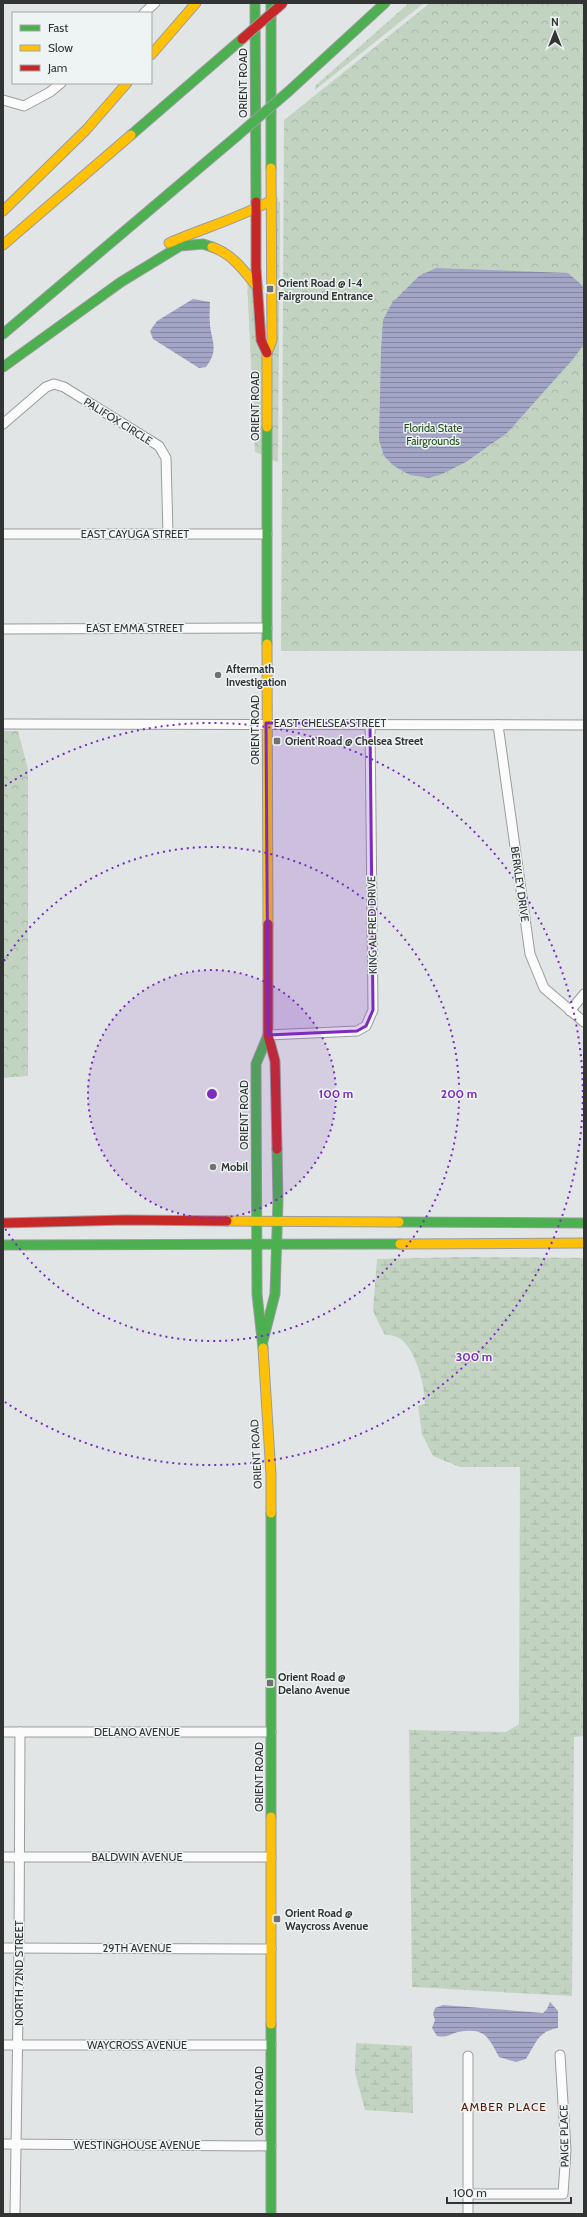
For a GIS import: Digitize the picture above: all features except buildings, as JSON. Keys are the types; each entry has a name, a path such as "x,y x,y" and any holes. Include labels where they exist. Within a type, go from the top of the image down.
{"main road":[{"path":"152,54 196,3"},
{"name":"ORIENT ROAD","path":"255,3 258,288 261,340 267,353"},
{"name":"ORIENT ROAD","path":"263,1341 275,1294 277,1220 274,1061 268,1035 269,902 266,723 268,628 267,353 272,340 271,3"},
{"path":"3,245 282,3"},
{"path":"3,334 289,91 385,3"},
{"path":"3,210 86,130 126,84"},
{"path":"3,368 121,282 171,241 256,209 272,200"},
{"path":"121,282 180,246 203,244 221,250 240,264 258,288"},
{"name":"ORIENT ROAD","path":"268,1035 256,1064 257,1294 263,1341 270,1475 270,2214"},
{"path":"3,1223 126,1220 584,1222"},
{"path":"3,1245 584,1243"}],"street":[{"path":"145,12 155,3"},
{"path":"3,100 24,106 50,92 60,84"},
{"name":"PALIFOX CIRCLE","path":"3,424 46,387 54,384 64,387 159,446 166,458 168,534"},
{"name":"EAST CAYUGA STREET","path":"3,534 267,534"},
{"name":"EAST EMMA STREET","path":"3,628 268,628"},
{"name":"EAST CHELSEA STREET","path":"3,724 370,723 584,725"},
{"name":"KING ALFRED DRIVE","path":"268,1035 357,1031 366,1026 374,1010 370,723"},
{"name":"BERKLEY DRIVE","path":"498,725 530,954 544,988 584,1022"},
{"path":"570,1011 584,994"},
{"name":"DELANO AVENUE","path":"3,1732 271,1732"},
{"name":"NORTH 72ND STREET","path":"15,2214 18,2046 20,1732"},
{"name":"BALDWIN AVENUE","path":"3,1857 271,1857"},
{"name":"29TH AVENUE","path":"3,1948 271,1949"},
{"name":"WAYCROSS AVENUE","path":"3,2046 271,2045"},
{"name":"PAIGE PLACE","path":"468,2194 563,2194 566,2150 560,2055"},
{"path":"468,2056 468,2214"},
{"name":"WESTINGHOUSE AVENUE","path":"3,2144 270,2146"}],"highlighted area":[{"path":"266,723 370,723 373,1010 366,1026 357,1031 268,1035"}],"green space":[{"path":"409,3 424,3 315,90 315,86"},
{"name":"Florida State Fairgrounds","path":"430,3 584,3 584,651 281,651 284,120"},
{"path":"280,201 278,462 270,459 276,203"},
{"path":"247,279 253,289 262,354 262,455 255,452"},
{"path":"3,731 18,731 28,769 28,1076 3,1078"},
{"path":"465,1257 584,1258 584,1736 574,1737 572,1996 412,1987 409,1730 506,1732 519,1724 520,1467 460,1467 433,1456 422,1434 418,1406 425,1404 425,1397 419,1370 412,1353 402,1340 384,1334 373,1311 377,1259"},
{"path":"356,2043 412,2046 413,2113 365,2110 355,2073"}],"water":[{"path":"436,268 568,273 584,287 584,344 574,358 507,433 466,462 442,474 429,478 410,475 394,466 384,456 379,440 381,350 383,320 392,303 419,276"},
{"path":"193,299 210,302 210,322 214,346 214,351 206,367 199,368 153,339 150,331 157,321"},
{"path":"550,2002 558,2011 558,2028 542,2035 535,2043 526,2059 516,2062 499,2057 488,2039 479,2032 467,2031 458,2032 447,2036 437,2036 432,2028 435,2020 433,2014 435,2008 443,2005 543,2013 547,2009"}],"traffic: fast":[{"path":"255,3 256,202"},
{"path":"271,3 271,168"},
{"path":"289,91 385,3"},
{"path":"131,135 242,39"},
{"path":"237,136 289,91"},
{"path":"3,334 237,136"},
{"path":"3,367 121,282 180,246 203,244 212,247"},
{"path":"267,427 267,644"},
{"path":"263,1348 257,1294 256,1064 268,1035"},
{"path":"263,1341 275,1294 278,1201 277,1149"},
{"path":"399,1222 584,1223"},
{"path":"3,1245 400,1244"},
{"path":"271,1513 271,1817"},
{"path":"271,2024 271,2214"}],"traffic: slow":[{"path":"152,54 196,3"},
{"path":"3,211 86,130 126,84"},
{"path":"3,245 131,135"},
{"path":"267,427 267,353 272,340 271,168"},
{"path":"169,243 234,218 272,200"},
{"path":"212,247 226,254 232,259 258,288"},
{"path":"267,644 268,924"},
{"path":"227,1221 399,1222"},
{"path":"400,1244 584,1243"},
{"path":"263,1348 271,1475 271,1513"},
{"path":"271,1817 271,2024"}],"traffic: jam":[{"path":"242,39 283,3"},
{"path":"256,202 256,268 261,340 267,353"},
{"path":"268,924 268,1035 275,1061 277,1149"},
{"path":"3,1223 126,1220 227,1221"}],"place":[{"name":"Orient Road @ I-4 Fairground Entrance","path":"270,289"},
{"name":"Aftermath Investigation","path":"218,675"},
{"name":"Orient Road @ Chelsea Street","path":"277,741"},
{"name":"Mobil","path":"213,1167"},
{"name":"Orient Road @ Delano Avenue","path":"270,1683"},
{"name":"Orient Road @ Waycross Avenue","path":"277,1919"}],"district":[{"name":"AMBER PLACE","path":"504,2106"}]}
